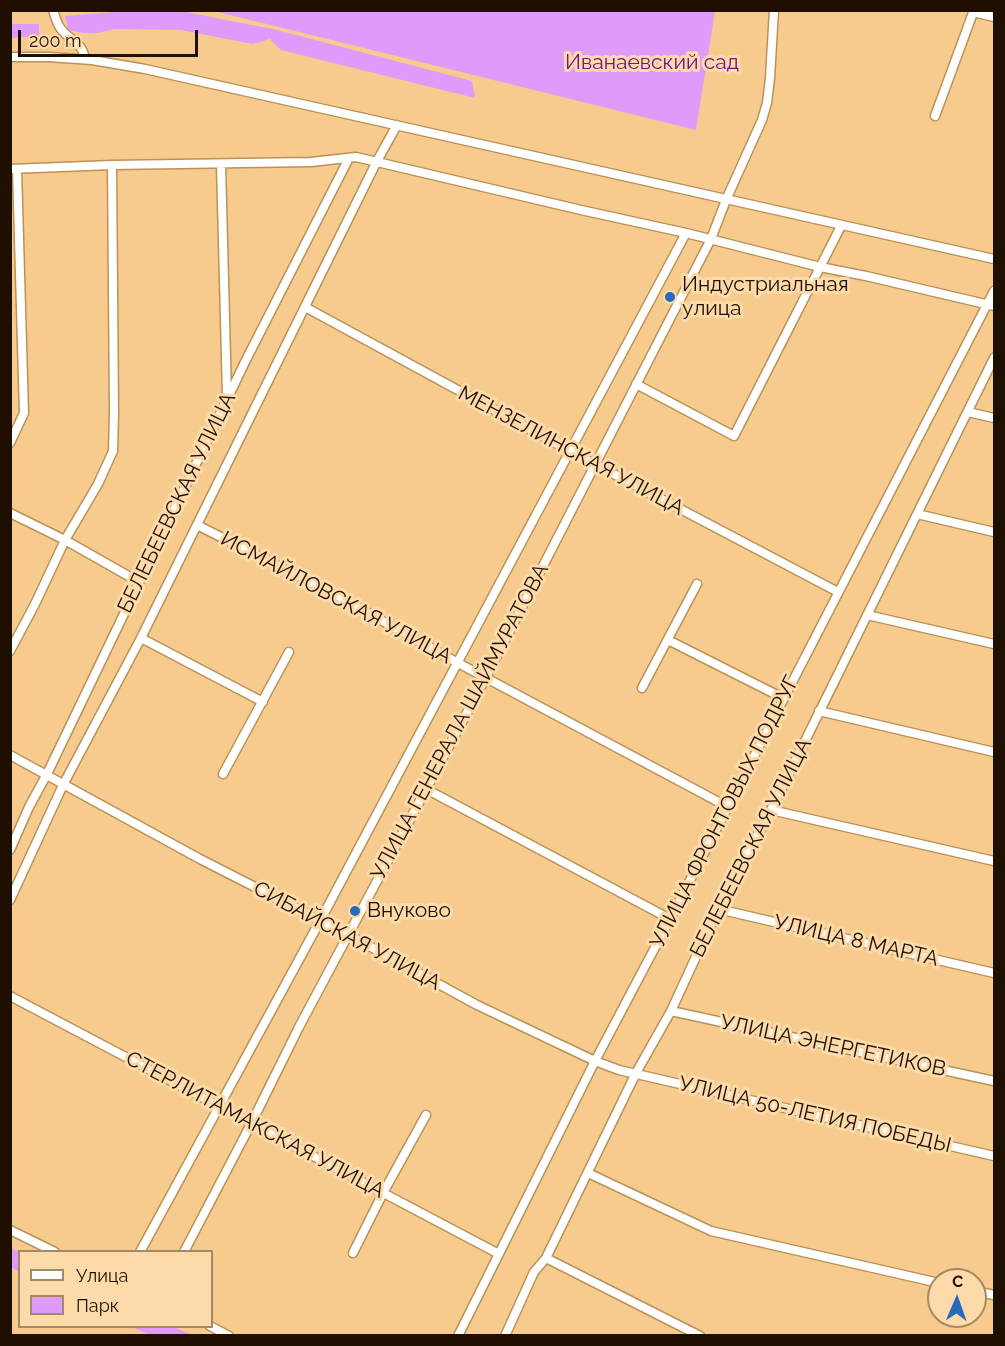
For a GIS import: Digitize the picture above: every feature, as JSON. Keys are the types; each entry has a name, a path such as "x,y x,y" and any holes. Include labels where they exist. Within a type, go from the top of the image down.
{"street":[{"path":"53,10 61,30 84,51 85,59"},
{"name":"УЛИЦА ГЕНЕРАЛА ШАЙМУРАТОВА","path":"185,1250 299,1027 486,677 711,238 767,104 774,10"},
{"path":"935,116 973,11 994,17"},
{"path":"10,57 85,59 145,69 994,260"},
{"name":"БЕЛЕБЕЕВСКАЯ УЛИЦА","path":"10,900 63,785 141,638 376,162 397,124"},
{"path":"10,443 24,414 14,169 311,162 356,157 581,210 686,232 820,267 991,305"},
{"name":"БЕЛЕБЕЕВСКАЯ УЛИЦА","path":"10,850 227,400 349,158"},
{"path":"221,164 227,400"},
{"path":"10,651 65,540 98,484 113,451 112,165"},
{"path":"636,384 734,436 841,225"},
{"path":"141,1250 320,921 686,232"},
{"name":"УЛИЦА ФРОНТОВЫХ ПОДРУГ","path":"458,1335 595,1061 838,592 991,305 994,291"},
{"name":"МЕНЗЕЛИНСКАЯ УЛИЦА","path":"305,307 570,451 838,592"},
{"name":"БЕЛЕБЕЕВСКАЯ УЛИЦА","path":"506,1335 534,1272 546,1258 636,1073 671,1011 717,909 771,810 994,358"},
{"path":"968,412 994,418"},
{"path":"10,513 65,540 139,582"},
{"path":"917,514 994,532"},
{"name":"ИСМАЙЛОВСКАЯ УЛИЦА","path":"197,525 336,595 728,807"},
{"path":"642,688 697,584"},
{"path":"867,615 994,644"},
{"path":"10,630 19,635"},
{"path":"141,638 263,702"},
{"path":"668,640 783,698"},
{"path":"223,774 289,652"},
{"path":"819,711 994,752"},
{"name":"СИБАЙСКАЯ УЛИЦА","path":"10,755 200,859 349,935 477,1005 595,1061 619,1070 636,1073"},
{"path":"426,789 670,919"},
{"path":"771,810 994,861"},
{"name":"УЛИЦА 8 МАРТА","path":"717,909 994,973"},
{"name":"СТЕРЛИТАМАКСКАЯ УЛИЦА","path":"10,996 499,1254"},
{"name":"УЛИЦА ЭНЕРГЕТИКОВ","path":"671,1011 994,1081"},
{"name":"УЛИЦА 50-ЛЕТИЯ ПОБЕДЫ","path":"636,1073 994,1156"},
{"path":"353,1253 426,1115"},
{"path":"588,1173 711,1231 927,1280"},
{"path":"10,1230 53,1250"},
{"path":"546,1258 700,1335"},
{"path":"213,1327 229,1335"}],"green space":[{"path":"127,11 181,11 277,30 472,81 475,98 281,50 270,39 253,44 180,30 113,29 85,33 68,30 65,16"},
{"name":"Иванаевский сад","path":"214,11 715,11 696,130"},
{"path":"11,24 39,24 39,36 11,38"},
{"path":"10,1248 18,1252 18,1271 11,1267"},
{"path":"134,1328 176,1328 193,1335 150,1335"}],"place":[{"name":"Индустриальная улица","path":"670,297"},
{"name":"Внуково","path":"355,911"}]}
